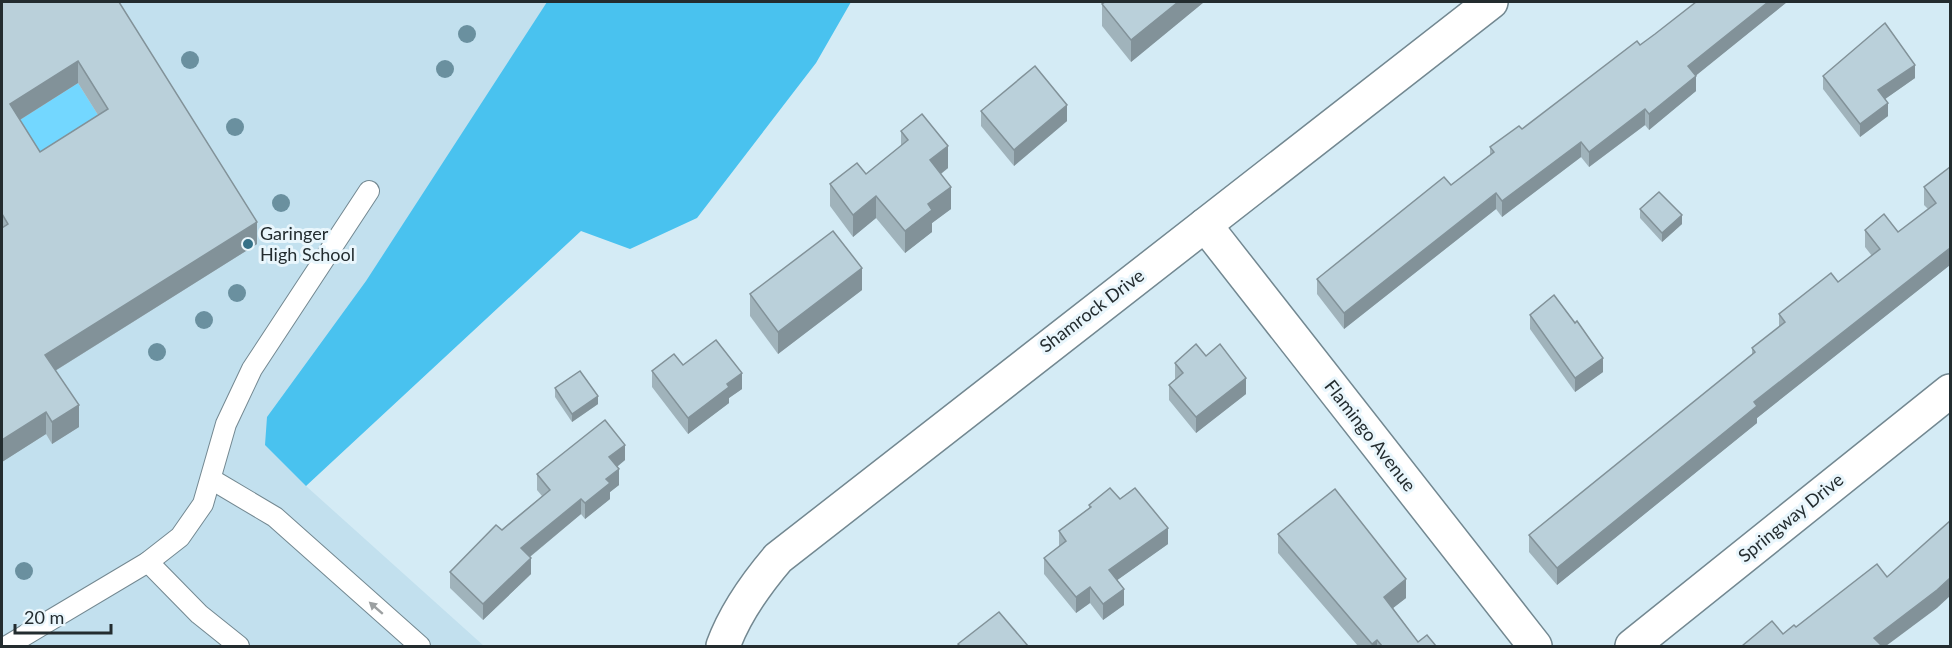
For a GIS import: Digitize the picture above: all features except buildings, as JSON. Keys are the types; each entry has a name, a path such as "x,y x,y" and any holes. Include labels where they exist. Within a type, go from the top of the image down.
{"street":[{"name":"Shamrock Drive","path":"723,646 729,629 752,588 778,558 1491,2"},
{"name":"Flamingo Avenue","path":"1205,225 1536,646"},
{"name":"Springway Drive","path":"1632,646 1950,391"}],"lane":[{"path":"7,646 148,562 180,537 203,504 226,424 252,369 369,191"},
{"path":"211,478 275,517 420,646"},
{"path":"148,562 199,614 239,646"}],"shaded area":[{"name":"Garinger High School","path":"2,2 685,2 306,486 484,646 2,646"},
{"path":"547,2 851,2 816,63 697,218 630,249 581,231 306,486 265,445 267,417 366,281"},
{"path":"78,83 108,131 40,174 10,126"}],"place":[{"name":"Garinger High School","path":"248,244"}]}
